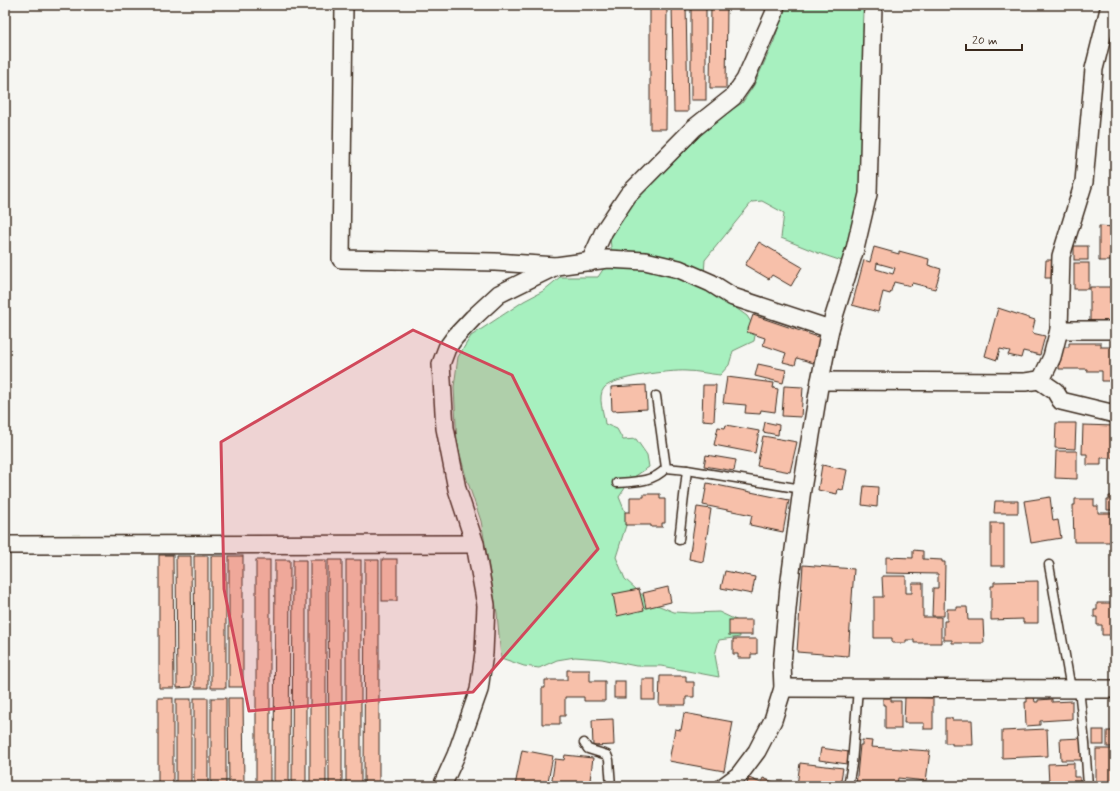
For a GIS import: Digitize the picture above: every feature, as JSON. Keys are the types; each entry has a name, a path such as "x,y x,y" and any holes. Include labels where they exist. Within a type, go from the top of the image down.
{"street":[{"path":"344,5 341,259 495,262 556,266 607,259 645,261 679,269 733,296 830,329"},
{"path":"590,262 604,231 628,195 694,128 733,97 745,80 774,14 776,5"},
{"path":"724,786 739,775 757,751 773,720 783,688 782,664 802,489 820,381 830,329 855,249 868,194 874,5"},
{"path":"820,381 1025,382 1039,380 1043,376 1052,357 1059,330 1061,256 1084,182 1094,69 1110,5"},
{"path":"442,786 456,755 479,690 482,670 486,605 475,544 457,489 445,428 441,364 447,348 455,336 499,294 556,266"},
{"path":"1059,330 1115,330"},
{"path":"1039,380 1054,392 1061,401 1115,414"},
{"path":"5,545 475,544"},
{"path":"783,688 1115,689"}],"lane":[{"path":"616,483 640,481 660,475 666,468 656,396"},
{"path":"666,468 687,470 802,489"},
{"path":"679,540 687,470"},
{"path":"1048,565 1086,743 1088,786"},
{"path":"848,786 852,764 858,688"},
{"path":"584,743 588,749 607,755 609,760 611,786"}],"highlighted area":[{"path":"413,330 512,375 598,549 473,692 249,711 224,589 221,442"}],"green space":[{"path":"785,5 867,5 861,191 849,249 842,261 781,238 784,213 762,201 752,202 705,260 704,275 729,303 747,316 756,330 754,341 733,351 729,365 720,375 694,371 679,371 643,375 609,384 604,388 601,396 605,424 617,429 623,440 636,439 647,455 649,467 631,479 619,497 628,519 616,557 625,579 650,602 674,612 719,612 738,621 740,637 719,640 715,655 719,677 661,666 636,666 602,659 575,657 557,660 539,668 524,666 501,658 497,613 481,521 466,477 457,443 454,387 458,357 471,336 524,301 543,291 560,277 598,277 612,256 610,239 633,203 700,136 722,116 742,103 754,85 774,41"}],"building":[{"path":"650,5 667,5 666,129 650,129"},
{"path":"672,5 686,5 688,112 674,112"},
{"path":"691,5 706,5 706,100 691,100"},
{"path":"711,5 727,5 726,88 710,88"},
{"path":"1115,47 1115,60 1112,59"},
{"path":"1099,226 1115,227 1115,261 1099,261"},
{"path":"759,242 802,267 791,286 772,275 769,279 745,265"},
{"path":"1074,246 1088,246 1088,260 1074,260"},
{"path":"874,247 899,254 899,251 929,259 928,265 941,269 935,289 912,283 911,286 894,282 890,294 883,292 878,312 852,305 864,260 870,262","holes":["877,263 895,268 893,274 876,269"]},
{"path":"1046,260 1053,260 1053,278 1045,278"},
{"path":"1074,263 1089,263 1089,289 1074,289"},
{"path":"1090,287 1114,287 1115,322 1090,322"},
{"path":"998,308 1035,320 1032,333 1045,336 1040,355 1023,351 1021,358 1008,355 1010,351 1000,349 997,360 985,356"},
{"path":"753,315 821,338 813,363 797,358 795,365 783,362 786,353 763,345 765,338 747,332"},
{"path":"1069,343 1101,343 1101,347 1115,347 1115,381 1102,381 1102,371 1087,371 1087,369 1059,369 1060,347 1069,347"},
{"path":"758,364 786,370 783,383 755,376"},
{"path":"727,377 774,383 773,388 778,389 775,412 761,410 760,414 745,413 746,405 723,403"},
{"path":"646,385 647,409 612,411 611,387"},
{"path":"703,385 716,385 714,421 702,420"},
{"path":"784,386 803,387 801,417 782,416"},
{"path":"765,422 779,425 778,435 763,432"},
{"path":"1056,423 1076,423 1075,449 1055,448"},
{"path":"726,425 759,431 755,453 714,445 718,427 725,428"},
{"path":"1083,425 1115,426 1115,458 1101,458 1101,465 1087,465 1087,454 1082,454"},
{"path":"763,436 797,442 790,472 757,466"},
{"path":"1056,451 1077,451 1077,479 1055,478"},
{"path":"706,455 736,460 734,471 704,466"},
{"path":"822,465 847,470 843,490 838,489 837,494 818,490"},
{"path":"707,483 789,500 783,532 750,525 752,515 703,505"},
{"path":"864,486 878,487 877,507 862,505"},
{"path":"644,494 660,494 660,499 665,499 665,523 662,523 662,527 651,527 651,525 625,525 625,512 630,512 630,497 644,497"},
{"path":"1109,496 1115,496 1115,510 1107,510 1107,500 1109,500"},
{"path":"1050,497 1053,521 1058,520 1061,538 1031,543 1024,501"},
{"path":"1075,499 1094,499 1094,506 1098,506 1098,513 1112,513 1112,542 1074,542 1073,505 1075,505"},
{"path":"995,501 1018,501 1018,513 994,513"},
{"path":"697,507 711,509 703,562 689,559"},
{"path":"991,523 1004,523 1004,566 991,566"},
{"path":"913,550 923,551 923,559 942,560 942,562 945,562 944,616 932,616 933,588 938,588 938,574 886,573 886,557 913,558"},
{"path":"159,555 173,555 174,688 159,688"},
{"path":"176,556 191,556 192,687 177,688"},
{"path":"194,556 208,556 208,688 195,688"},
{"path":"211,556 226,556 226,688 211,688"},
{"path":"229,556 243,556 243,687 229,687"},
{"path":"382,559 397,559 397,601 382,601"},
{"path":"256,560 270,560 270,786 256,786"},
{"path":"275,560 290,560 289,786 274,786"},
{"path":"293,560 306,560 306,786 292,786"},
{"path":"310,560 326,560 326,786 310,786"},
{"path":"328,560 342,560 342,786 329,786"},
{"path":"346,560 361,560 361,786 346,786"},
{"path":"365,560 379,560 379,786 364,786"},
{"path":"803,565 854,569 848,656 797,652"},
{"path":"725,571 755,577 752,594 721,588"},
{"path":"882,576 906,576 906,593 912,593 912,583 923,583 923,617 941,617 941,643 914,643 914,640 906,640 906,643 892,643 892,638 874,638 874,597 883,597"},
{"path":"1038,581 1038,623 1023,623 1023,619 991,620 991,586 994,586 994,582"},
{"path":"668,587 671,602 646,608 643,593"},
{"path":"639,589 644,610 617,616 613,594"},
{"path":"1097,603 1115,603 1115,635 1102,635 1102,625 1097,625 1097,617 1094,617 1094,610 1097,610"},
{"path":"957,607 967,607 968,620 983,620 984,643 952,643 952,640 944,640 944,621 947,621 947,609 957,609"},
{"path":"729,620 752,620 752,635 729,635"},
{"path":"733,639 757,639 757,654 751,654 751,658 738,658 738,654 733,654"},
{"path":"567,670 590,670 590,681 605,681 605,701 584,701 584,697 565,697 565,716 560,716 560,724 542,724 542,688 545,688 545,680 567,680"},
{"path":"660,676 686,676 686,682 694,682 694,697 686,697 686,705 659,705"},
{"path":"642,679 655,679 655,700 642,700"},
{"path":"614,681 625,681 625,698 614,698"},
{"path":"905,697 933,698 933,729 924,729 924,723 904,723"},
{"path":"1034,697 1035,702 1038,702 1038,700 1052,699 1052,702 1072,701 1072,719 1040,721 1040,725 1026,726 1025,702 1027,702 1027,698"},
{"path":"158,698 173,698 173,786 158,786"},
{"path":"194,698 208,698 208,786 194,786"},
{"path":"211,698 226,698 226,786 211,786"},
{"path":"228,698 243,698 244,786 229,786"},
{"path":"883,698 891,698 891,701 901,701 901,729 885,729 885,705 883,705"},
{"path":"176,699 191,699 191,786 176,786"},
{"path":"684,713 733,722 724,771 669,761 675,729 681,730"},
{"path":"945,718 952,718 952,720 972,720 973,745 952,745 952,743 945,743"},
{"path":"613,719 614,745 593,746 592,720"},
{"path":"1047,729 1048,756 1002,758 1002,731"},
{"path":"1093,730 1104,730 1104,745 1093,745"},
{"path":"1107,731 1115,731 1115,747 1107,747"},
{"path":"1082,738 1083,760 1061,760 1060,739"},
{"path":"862,740 872,741 871,747 930,751 926,781 898,778 897,786 856,786 860,745 862,745"},
{"path":"821,748 849,752 847,764 819,760"},
{"path":"1096,749 1115,749 1115,783 1096,783"},
{"path":"522,750 553,756 547,786 515,786"},
{"path":"565,755 593,758 590,780 602,782 601,786 551,786 555,759 564,760"},
{"path":"800,763 843,768 840,786 797,786"},
{"path":"1074,763 1074,777 1080,777 1080,782 1084,782 1084,786 1049,785 1048,764"},
{"path":"749,778 761,783 763,778 783,786 746,786"}]}
